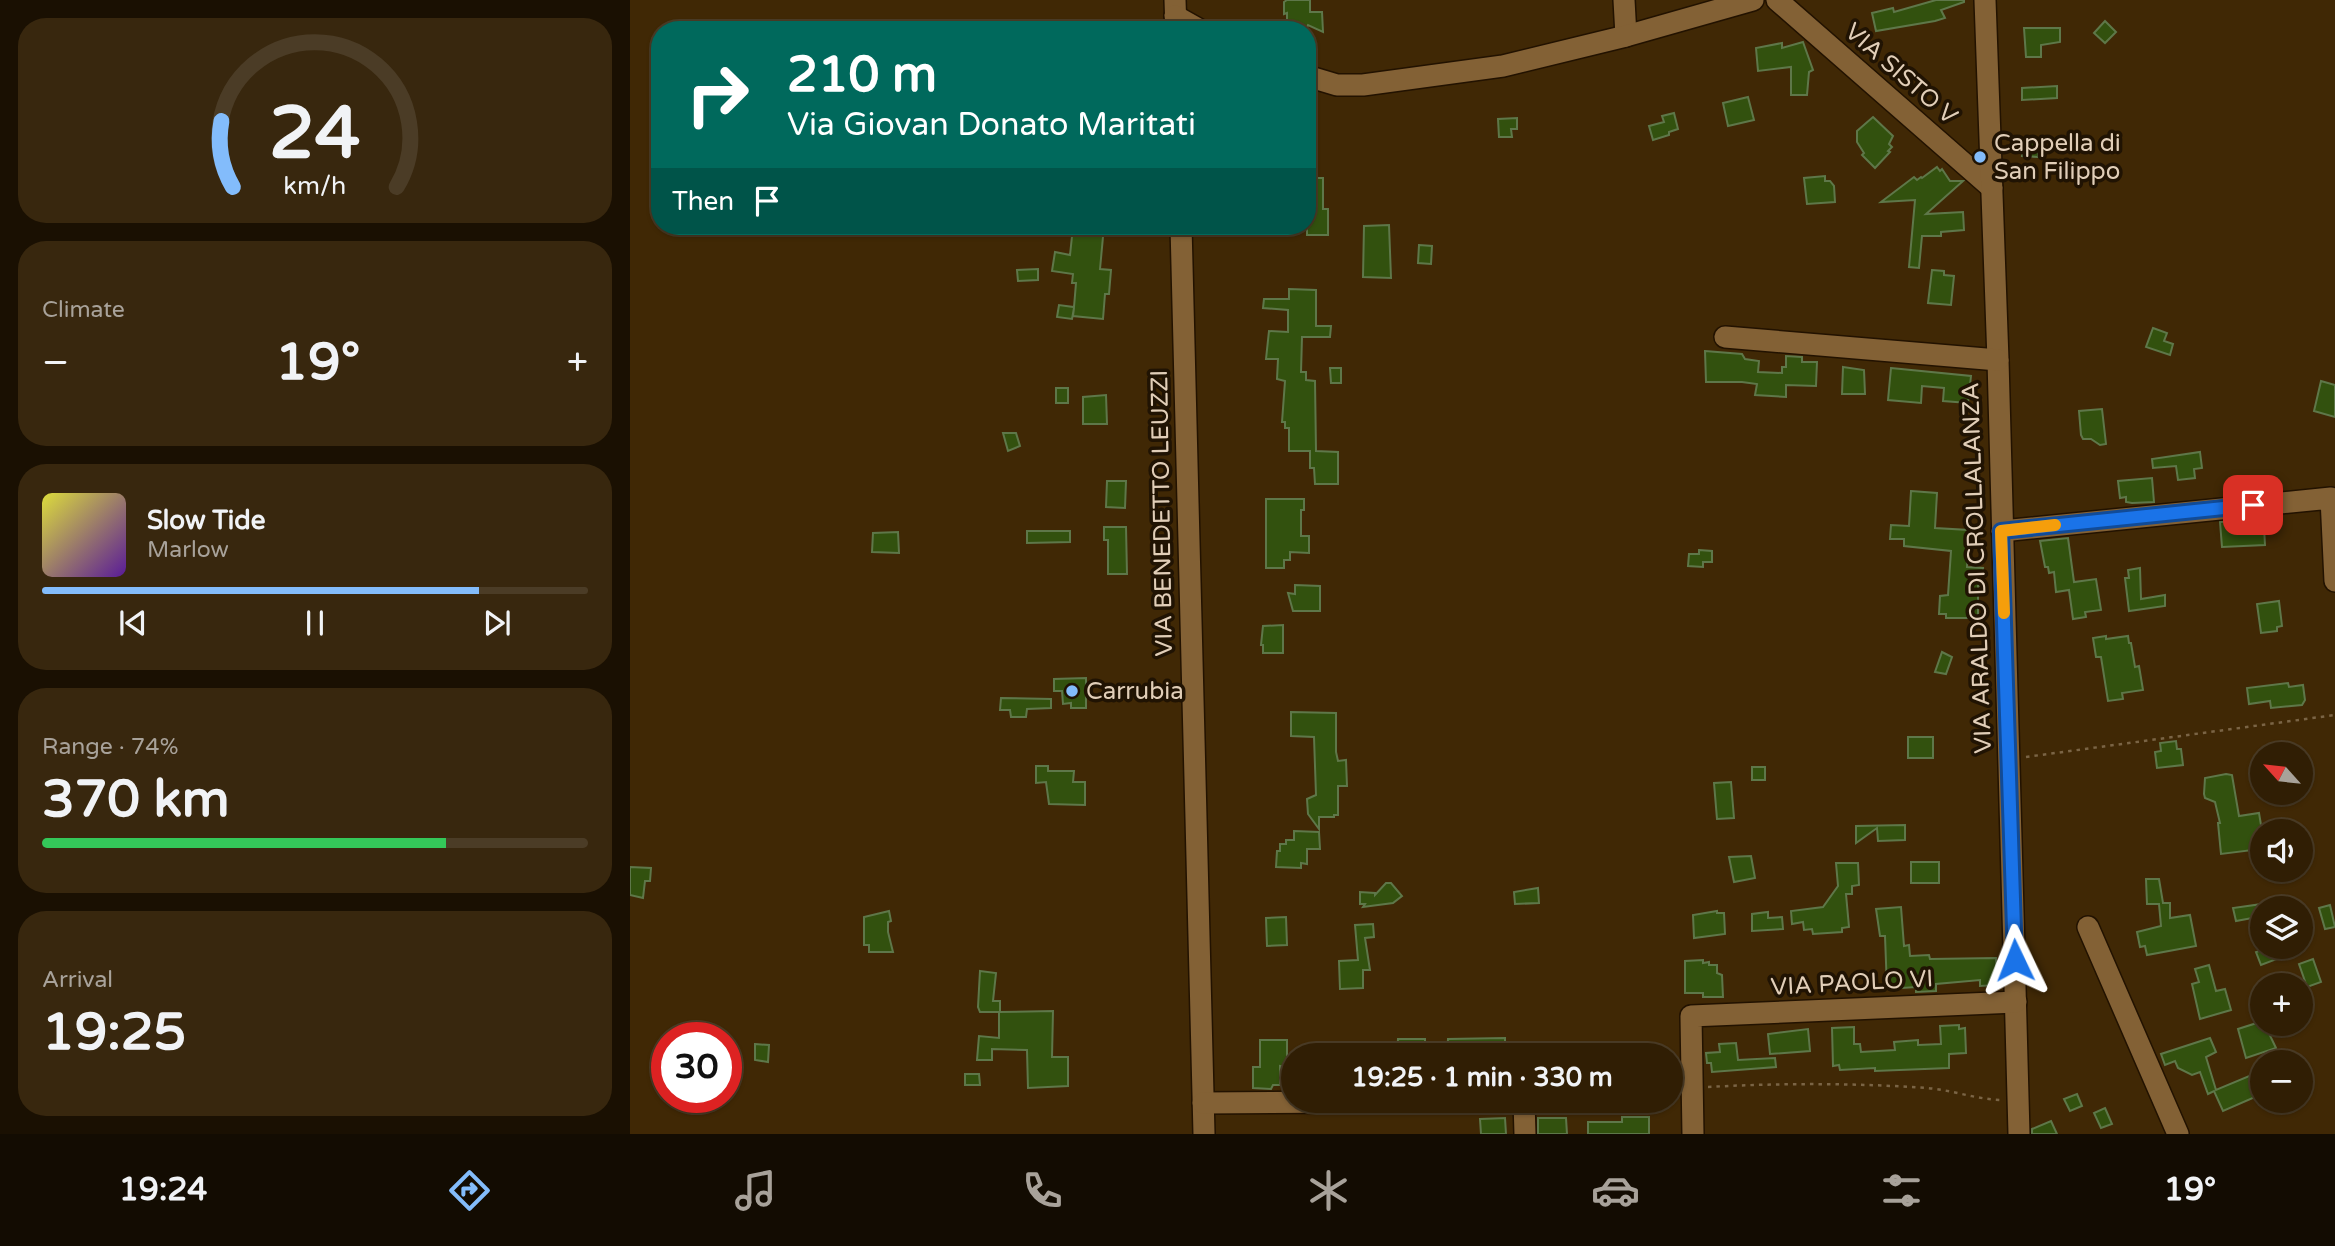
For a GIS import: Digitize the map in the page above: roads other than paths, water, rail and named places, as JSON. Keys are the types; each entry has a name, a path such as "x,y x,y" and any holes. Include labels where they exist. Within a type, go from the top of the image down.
{"street":[{"path":"1624,0 1626,36"},
{"path":"1316,79 1337,85 1363,85 1503,66 1626,36 1753,0"},
{"name":"VIA SISTO V","path":"1777,0 1992,188"},
{"name":"VIA ARALDO DI CROLLALANZA","path":"1985,0 1998,360 2019,1134"},
{"name":"VIA BENEDETTO LEUZZI","path":"1181,235 1205,1134"},
{"path":"1725,337 1998,360"},
{"path":"2001,531 2331,498 2335,582"},
{"path":"2088,927 2178,1134"},
{"name":"VIA PAOLO VI","path":"1685,1096 1691,1016 2016,1002"},
{"path":"1685,1096 1693,1134"},
{"path":"1203,1103 1281,1102"},
{"path":"1524,1113 1525,1134"}],"place":[{"name":"Cappella di San Filippo","path":"1980,157"},
{"name":"Carrubia","path":"1072,691"}]}
